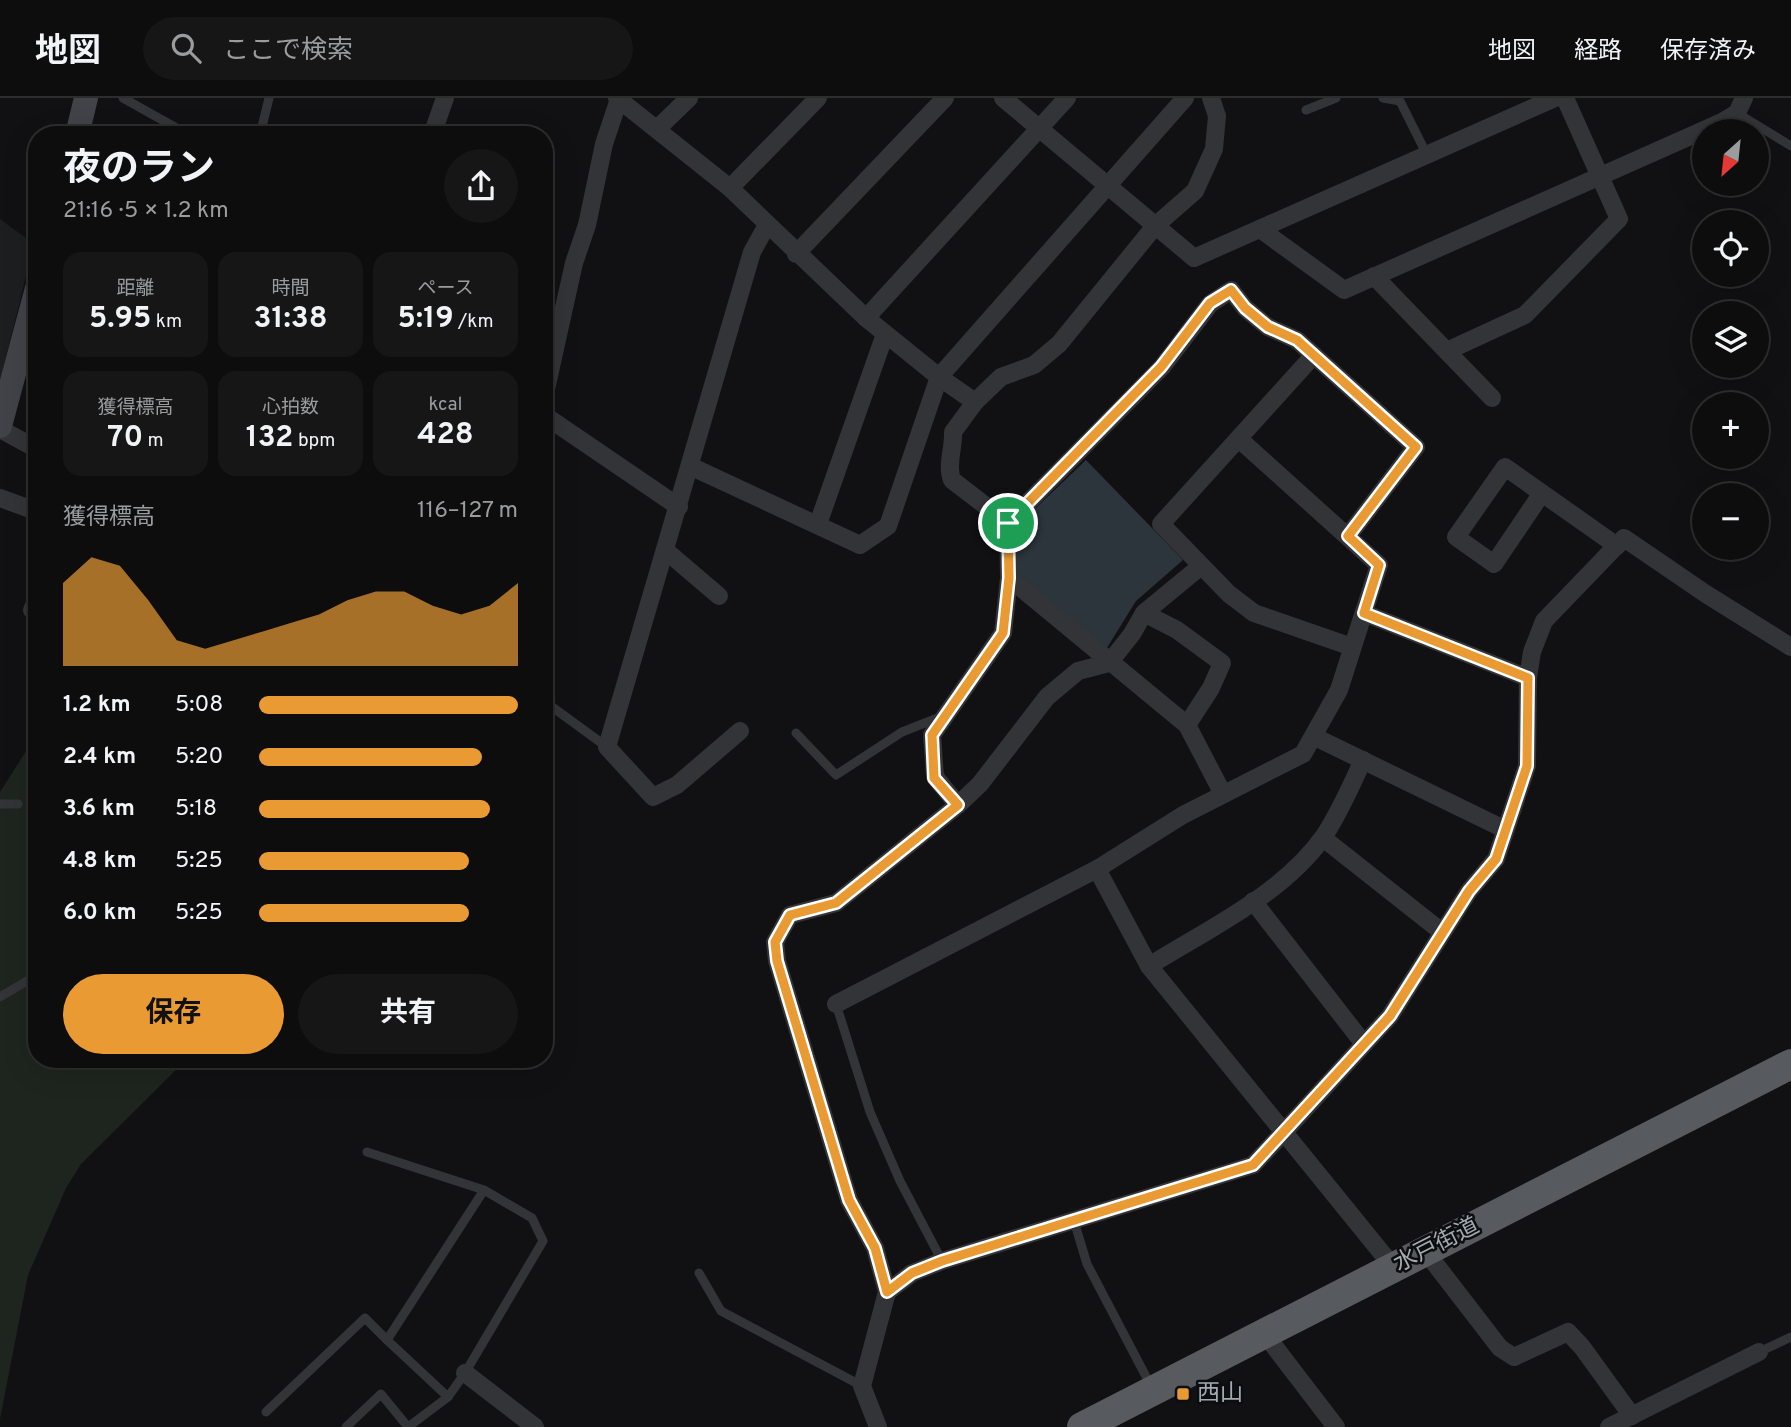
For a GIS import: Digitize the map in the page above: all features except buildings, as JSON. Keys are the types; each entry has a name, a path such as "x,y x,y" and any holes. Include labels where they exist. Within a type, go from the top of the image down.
{"highway":[{"name":"水戸街道","path":"1082,1427 1791,1064"}],"main road":[{"path":"78,126 86,98"},
{"path":"0,427 28,322"}],"street":[{"path":"435,126 445,98"},
{"path":"657,129 689,98"},
{"path":"730,188 818,98"},
{"path":"796,254 945,98"},
{"path":"1003,98 1194,258 1555,98"},
{"path":"866,318 1067,98"},
{"path":"690,466 860,544 888,526 939,377 1185,98"},
{"path":"1008,523 951,481 948,471 954,445 953,432 975,402 1001,377 1034,365 1059,344 1155,226 1195,191 1210,163 1217,116 1211,98"},
{"path":"1447,351 1525,314 1619,219 1565,98"},
{"path":"553,360 604,144 618,99 730,188 796,254 866,318 939,377 975,402"},
{"path":"1260,229 1343,290 1600,176 1737,103"},
{"path":"740,731 677,785 653,797 607,747 752,252 767,225"},
{"path":"1374,276 1492,398"},
{"path":"958,805 934,778 932,735 1003,633 1009,578 1008,523 1161,367 1210,303 1231,290 1245,308 1268,327 1297,340 1416,447 1348,536"},
{"path":"818,524 885,334"},
{"path":"1314,355 1161,524 1200,566 1254,613 1352,648"},
{"path":"553,421 679,507"},
{"path":"0,427 28,444"},
{"path":"836,1004 1097,869 1223,794 1303,754 1315,737 1339,690 1379,565 1239,439"},
{"path":"1542,493 1494,564 1455,537 1505,467 1542,493 1617,546"},
{"path":"0,498 28,508"},
{"path":"887,1292 912,1273 942,1261 1253,1165 1364,1044 1402,998 1469,891 1496,859 1527,766 1528,678 1532,652 1544,621 1624,538 1791,647"},
{"path":"665,551 719,596"},
{"path":"878,1427 862,1386 887,1292 875,1248 845,1188 777,961 775,942 790,915 836,903 958,805 980,784 1046,697 1067,677 1109,663 1132,634 1143,612 1200,566"},
{"path":"1009,578 1187,725 1223,794"},
{"path":"1143,612 1177,630 1222,663 1211,688 1187,725"},
{"path":"1364,613 1528,678"},
{"path":"1315,737 1504,829"},
{"path":"1149,966 1253,901 1300,863 1323,838 1339,813 1363,760"},
{"path":"1323,838 1442,932"},
{"path":"1097,869 1149,966 1282,1134 1394,1268"},
{"path":"1253,901 1364,1044"},
{"path":"1426,1252 1500,1348 1514,1357 1568,1332 1583,1347 1632,1416"},
{"path":"1264,1333 1336,1427"},
{"path":"1609,1427 1759,1352"},
{"path":"465,1373 535,1427"}],"lane":[{"path":"123,98 173,126"},
{"path":"262,126 269,98"},
{"path":"1307,110 1336,98"},
{"path":"1383,98 1404,99 1427,155"},
{"path":"1737,103 1791,146"},
{"path":"553,708 607,747"},
{"path":"796,733 836,775 902,732 942,717"},
{"path":"0,804 18,804"},
{"path":"0,997 28,980"},
{"path":"836,1004 870,1112 900,1181 942,1261"},
{"path":"345,1427 382,1394 408,1427 448,1397 543,1241 532,1218 484,1190 367,1152"},
{"path":"387,1340 484,1190"},
{"path":"1074,1221 1087,1264 1154,1390"},
{"path":"699,1273 721,1311 862,1386"},
{"path":"266,1412 365,1318 448,1397"},
{"path":"1759,1352 1791,1337"}],"shaded area":[{"path":"0,219 28,240 28,268 0,381"},
{"path":"1086,460 1183,560 1136,601 1105,651 1017,573 1016,527"},
{"path":"28,748 28,1068 178,1068 81,1164 66,1188 28,1275 0,1419 0,792"}],"place":[{"name":"西山","path":"1183,1394"}],"route":[{"path":"1231,290 1245,308 1268,327 1297,340 1416,447 1348,536 1379,565 1364,613 1528,678 1527,766 1496,859 1469,891 1408,990 1390,1016 1253,1165 942,1261 912,1273 887,1292 875,1248 849,1200 777,961 775,942 790,915 836,903 958,805 934,778 932,735 1003,633 1009,578 1008,523 1161,367 1210,303 1231,290"}]}
